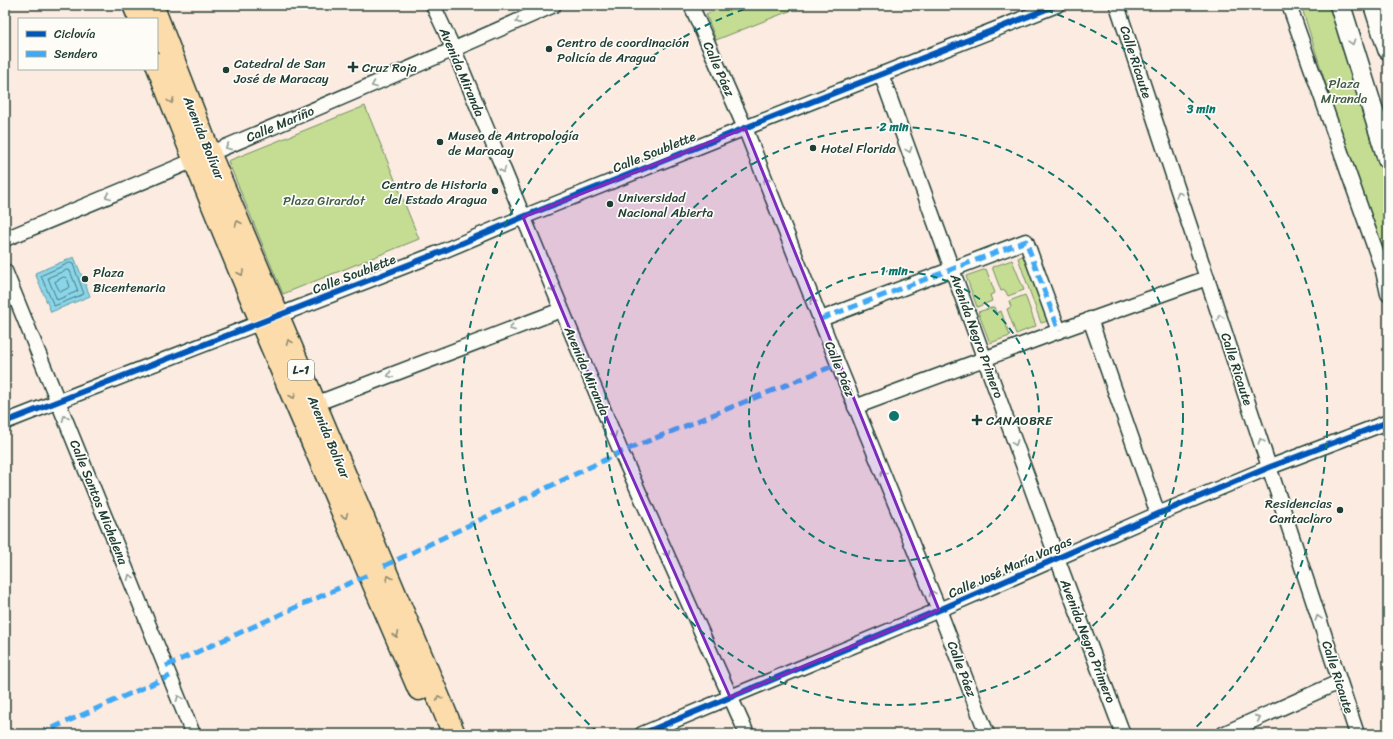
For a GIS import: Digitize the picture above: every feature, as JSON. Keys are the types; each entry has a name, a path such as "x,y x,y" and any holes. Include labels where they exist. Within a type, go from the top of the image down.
{"main road":[{"path":"134,5 140,18"},
{"name":"Avenida Bolívar","path":"152,5 156,18"},
{"name":"Avenida Bolívar","path":"158,23 202,158"},
{"name":"Avenida Bolívar","path":"158,66 202,158 438,734"},
{"name":"Avenida Bolívar","path":"269,319 315,404 454,734"}],"street":[{"name":"Avenida Miranda","path":"433,5 454,50 621,452 747,734"},
{"name":"Calle Mariño","path":"5,239 202,158 454,50 554,5"},
{"name":"Calle Páez","path":"692,5 745,128 855,407 939,610 987,734"},
{"name":"Calle Soublette","path":"5,422 436,254 523,217 1056,5"},
{"name":"Calle Ricaute","path":"1117,5 1357,734"},
{"path":"1289,5 1383,271 1388,294"},
{"path":"1340,5 1388,159"},
{"path":"1374,5 1388,49"},
{"name":"Avenida Negro Primero","path":"881,74 1057,558 1123,734"},
{"path":"820,319 1026,241 1059,331"},
{"name":"Calle Santos Michelena","path":"5,271 193,734"},
{"path":"855,407 985,358 1207,278"},
{"path":"315,404 561,310"},
{"path":"1090,320 1158,514"},
{"name":"Calle José María Vargas","path":"642,734 939,610 1158,514 1270,467 1388,422"},
{"path":"1223,734 1339,682"}],"highlighted area":[{"path":"745,128 939,610 730,697 621,452 523,217"}],"green space":[{"path":"728,5 790,5 792,10 716,40 706,14"},
{"name":"Plaza Miranda","path":"1301,5 1334,5 1388,176 1388,282"},
{"name":"Plaza Girardot","path":"365,106 419,239 283,294 228,161"},
{"path":"1024,255 1048,321 1041,323 1018,258"},
{"path":"1012,260 1024,290 1008,296 1005,290 1001,291 992,267"},
{"path":"986,269 995,293 990,295 992,301 977,307 966,276"},
{"path":"1025,295 1036,326 1016,334 1007,309 1011,307 1009,301"},
{"path":"994,307 996,313 1001,311 1010,336 990,343 978,312"}],"water":[{"path":"74,257 90,296 51,312 35,273"}],"marked path":[{"path":"821,319 1026,241 1059,331"},
{"path":"384,566 621,452 838,364"},
{"path":"166,666 370,574"},
{"path":"39,734 170,676"}],"cycle path":[{"path":"5,422 436,254 523,217 1057,5"},
{"path":"642,734 939,610 1158,514 1270,467 1388,422"}],"place":[{"name":"Centro de coordinación Policía de Aragua","path":"549,49"},
{"name":"Cruz Roja","path":"353,67"},
{"name":"Catedral de San José de Maracay","path":"226,70"},
{"name":"Museo de Antropología de Maracay","path":"440,142"},
{"name":"Hotel Florida","path":"813,148"},
{"name":"Centro de Historia del Estado Aragua","path":"495,191"},
{"name":"Universidad Nacional Abierta","path":"610,204"},
{"name":"Plaza Bicentenaria","path":"85,279"},
{"name":"CANAOBRE","path":"977,420"},
{"name":"Residencias Cantaclaro","path":"1340,510"}]}
